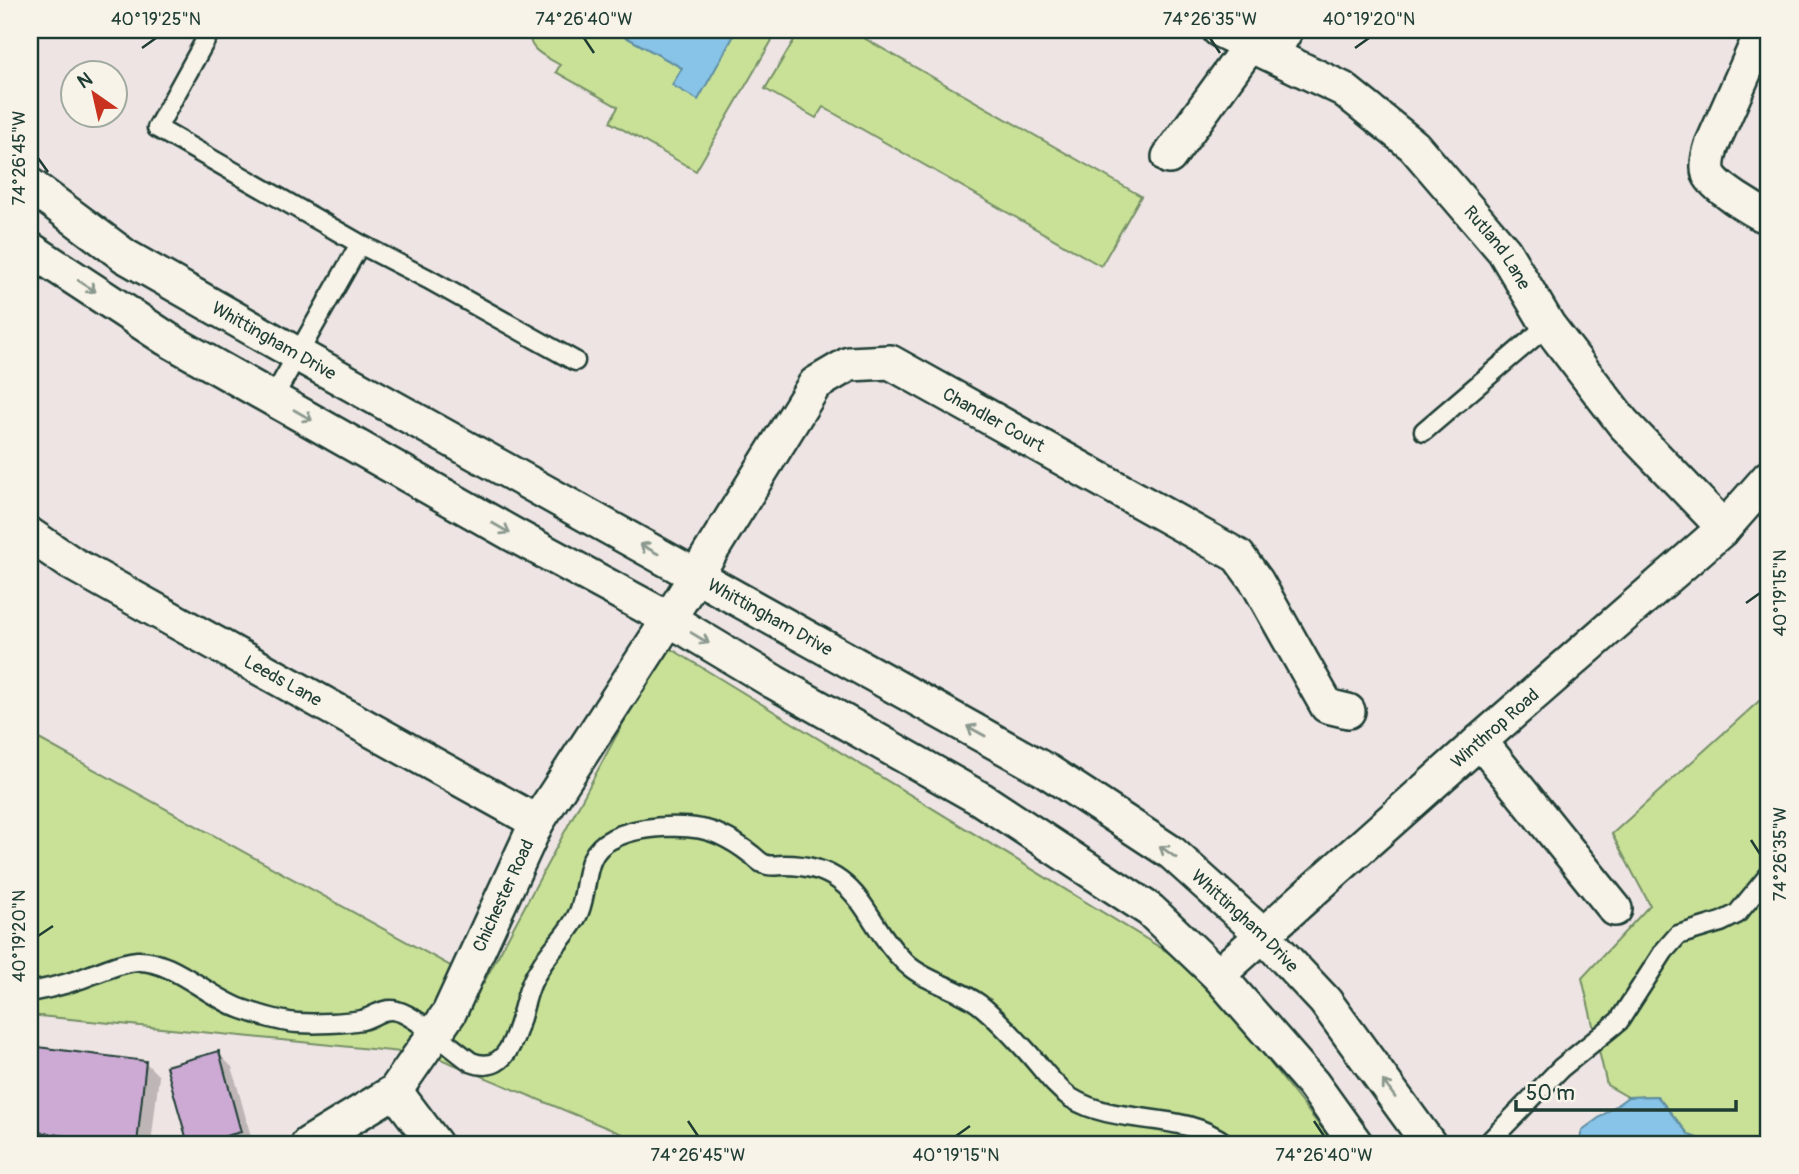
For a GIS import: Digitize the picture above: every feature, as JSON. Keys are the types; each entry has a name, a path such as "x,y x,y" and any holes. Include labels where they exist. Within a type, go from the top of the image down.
{"street":[{"name":"Rutland Lane","path":"1219,30 1270,43 1343,89 1414,146 1504,251 1548,325 1623,423 1724,528"},
{"path":"1763,30 1708,159 1710,174 1726,191 1769,218"},
{"path":"1169,157 1270,43"},
{"name":"Whittingham Drive","path":"30,186 125,256 1047,771 1172,853 1263,935 1325,1001 1429,1144"},
{"path":"30,249 167,339 512,534 668,618 774,682 981,799 1150,910 1217,975 1313,1084 1356,1144"},
{"name":"Chandler Court","path":"668,618 815,384 849,364 890,362 1238,556 1256,582 1327,706 1348,711"},
{"name":"Winthrop Road","path":"1217,975 1724,528 1769,477"},
{"name":"Leeds Lane","path":"30,536 71,562 537,822"},
{"name":"Chichester Road","path":"308,1144 395,1091 449,1013 537,822 668,618"},
{"path":"1480,741 1615,909"},
{"path":"395,1091 435,1144"}],"lane":[{"path":"211,30 157,128 575,362"},
{"path":"273,398 360,244"},
{"path":"1424,431 1548,325"},
{"path":"30,992 95,974 113,965 136,961 153,962 174,971 211,995 239,1008 271,1018 298,1023 346,1022 366,1019 380,1011 395,1010 409,1016 471,1062 482,1067 497,1062 509,1049 518,1030 530,986 542,964 578,915 585,893 590,860 598,848 612,839 637,830 675,827 698,829 718,834 750,853 762,864 803,866 821,870 839,880 855,894 893,950 911,968 976,1002 995,1018 1054,1084 1070,1097 1110,1114 1206,1131 1226,1144"},
{"path":"1487,1144 1561,1068 1619,1021 1664,951 1678,935 1721,922 1737,914 1769,875"}],"green space":[{"path":"531,30 778,30 696,171 610,122 618,107 556,72 560,65 534,47 531,43"},
{"path":"800,30 865,30 867,31 864,38 1141,196 1101,266 823,107 816,118 765,89"},
{"path":"665,645 1197,970 1334,1144 646,1144 431,1055 30,1015 30,734 483,984"},
{"path":"1769,692 1769,1144 1712,1144 1689,1135 1657,1096 1628,1097 1607,1085 1582,978 1650,905 1612,834"}],"water":[{"path":"613,30 737,30 698,100 672,85 682,68"},
{"path":"1657,1096 1689,1135 1712,1144 1579,1144 1582,1130 1628,1097"}],"building":[{"path":"30,1046 146,1061 137,1144 81,1140 30,1131"},
{"path":"219,1051 241,1132 188,1144 166,1066"}]}
